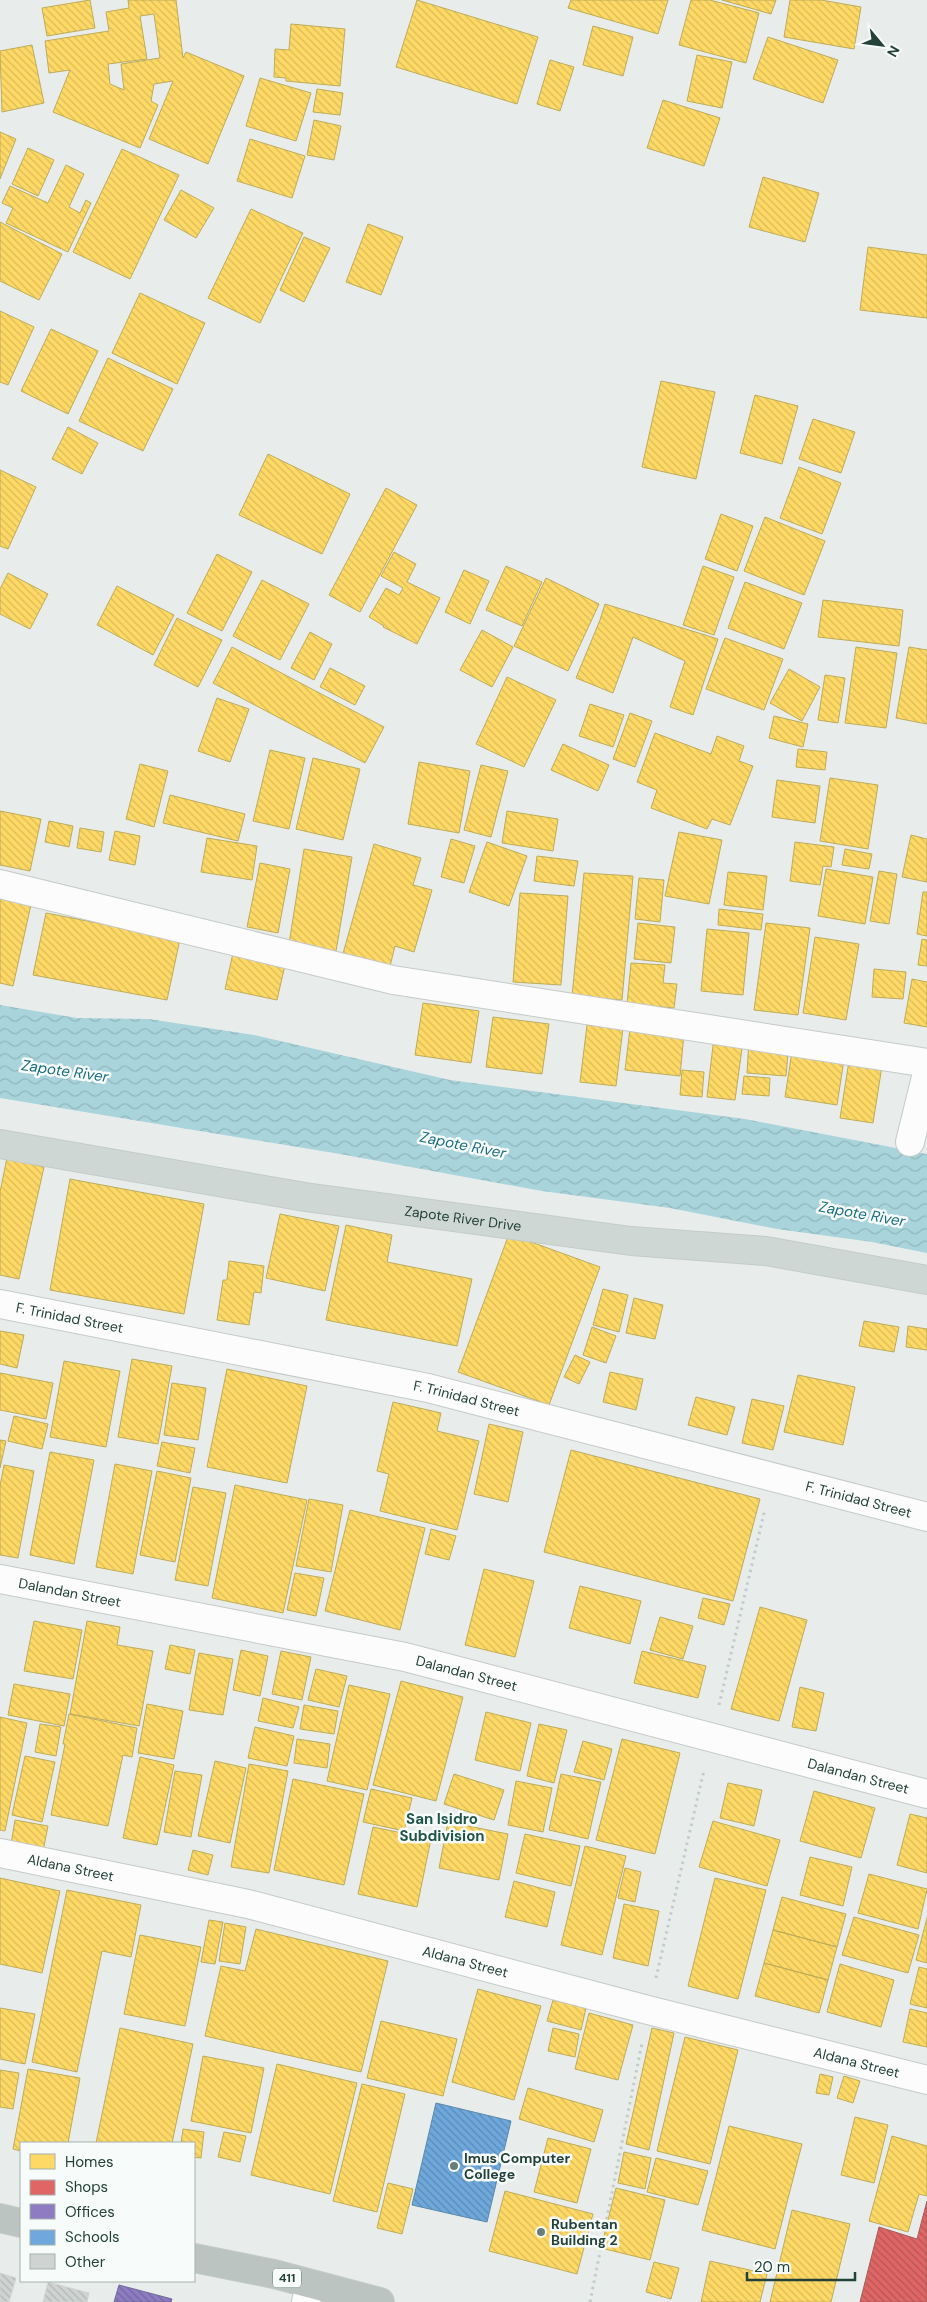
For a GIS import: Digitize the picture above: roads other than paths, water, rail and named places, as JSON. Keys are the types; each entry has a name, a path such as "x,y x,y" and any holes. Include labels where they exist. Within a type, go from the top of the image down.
{"highway":[{"path":"0,2218 20,2223"},
{"name":"411","path":"195,2258 274,2274 308,2293 380,2302"}],"main road":[{"name":"Zapote River Drive","path":"0,1144 306,1197 631,1241 766,1251 927,1280"}],"street":[{"path":"0,884 394,980 927,1063"},
{"path":"910,1142 927,1072"},
{"name":"F. Trinidad Street","path":"0,1304 428,1388 927,1517"},
{"name":"Dalandan Street","path":"0,1579 405,1657 927,1794"},
{"name":"Aldana Street","path":"0,1853 248,1904 648,2010 927,2080"}],"water":[{"name":"Zapote River","path":"0,1005 77,1018 149,1019 254,1035 450,1080 745,1119 927,1154 927,1253 872,1242 777,1229 670,1208 542,1191 340,1154 0,1098"}],"place":[{"name":"Imus Computer College","path":"454,2166"},
{"name":"Rubentan Building 2","path":"541,2232"}],"district":[{"name":"San Isidro Subdivision","path":"442,1828"}]}
